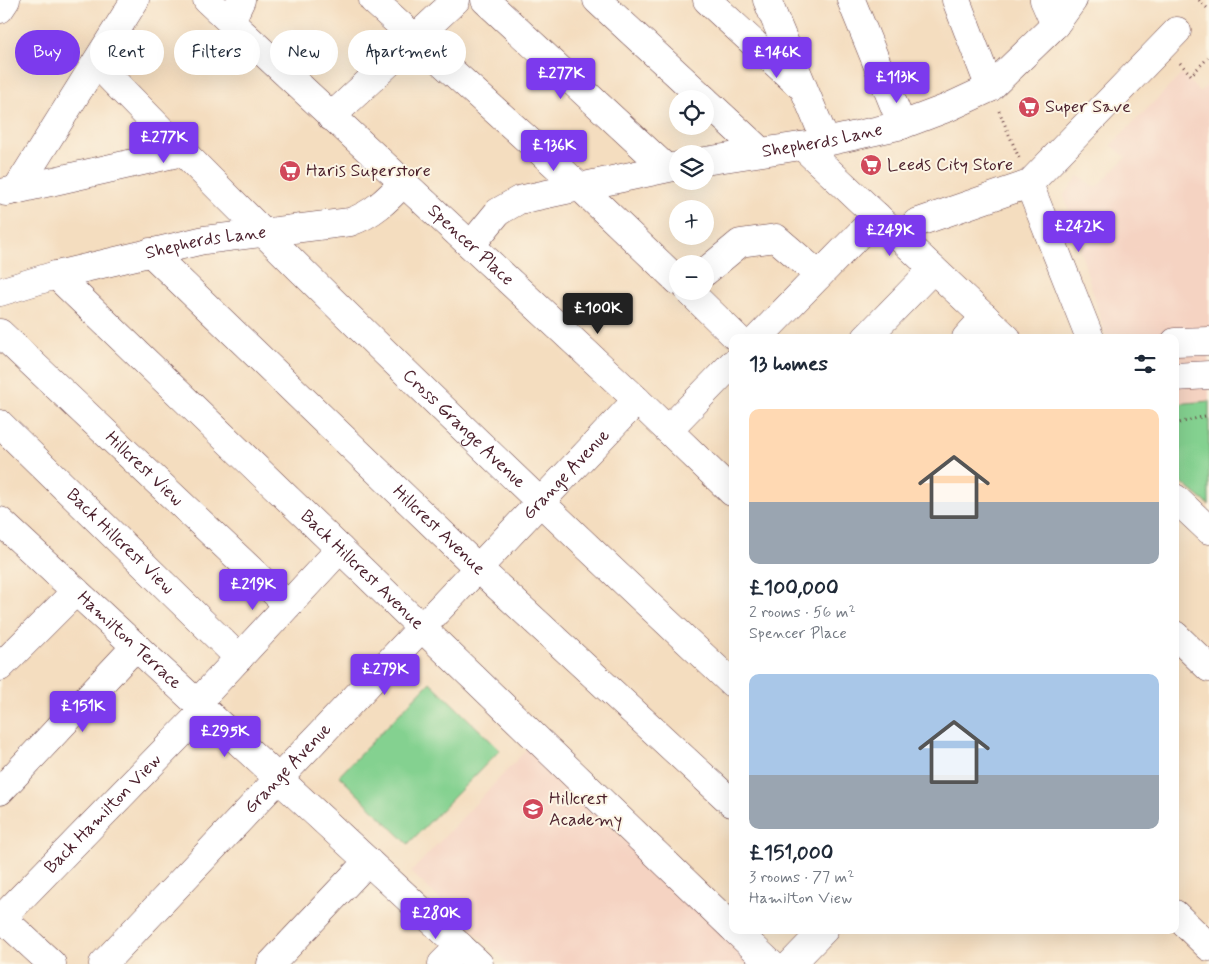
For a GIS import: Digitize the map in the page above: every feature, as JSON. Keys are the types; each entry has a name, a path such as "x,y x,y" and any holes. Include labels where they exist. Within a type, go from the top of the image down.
{"street":[{"path":"0,9 6,0"},
{"path":"117,30 135,0"},
{"name":"Spencer Place","path":"207,0 236,11 331,117 404,182 637,400 729,489"},
{"path":"373,0 407,30"},
{"path":"424,30 456,0"},
{"path":"485,0 669,164"},
{"path":"597,0 694,90"},
{"path":"708,0 804,90"},
{"path":"767,0 804,90 814,144 877,216 1003,334"},
{"path":"850,0 902,125"},
{"path":"956,0 990,88"},
{"path":"1044,0 1055,25"},
{"name":"Shepherds Lane","path":"714,159 814,144 902,125 990,88 1055,25 1073,0"},
{"path":"902,239 916,223 1030,184 1177,31"},
{"path":"8,192 90,73"},
{"name":"Cross Grange Avenue","path":"107,75 263,234 540,503 729,680"},
{"path":"331,117 376,75"},
{"path":"456,75 669,272"},
{"path":"714,108 760,151"},
{"path":"8,192 182,152"},
{"path":"471,245 498,212 507,205 519,200 669,168"},
{"name":"Shepherds Lane","path":"0,292 56,275 204,240 350,222 365,217 379,208 404,182"},
{"path":"1030,184 1088,334"},
{"path":"762,334 877,216"},
{"path":"714,265 740,243 776,238 819,275"},
{"name":"Hillcrest Avenue","path":"150,252 478,568 729,800"},
{"path":"870,334 933,269"},
{"name":"Back Hillcrest Avenue","path":"56,275 729,924"},
{"path":"697,300 733,334"},
{"path":"970,334 985,317"},
{"name":"Hillcrest View","path":"0,333 288,605"},
{"path":"1179,342 1209,342"},
{"path":"668,430 729,367"},
{"path":"1179,377 1209,375"},
{"name":"Grange Avenue","path":"103,964 637,400"},
{"name":"Back Hillcrest View","path":"0,424 239,658"},
{"path":"1179,502 1209,530"},
{"name":"Hamilton Terrace","path":"3,530 76,591 368,861 451,955 480,964"},
{"name":"Back Hamilton View","path":"1,918 201,706 239,658 340,549"},
{"path":"0,667 76,591"},
{"path":"1179,639 1209,668"},
{"path":"0,791 136,646"},
{"path":"271,964 368,861"},
{"path":"1,918 52,964"},
{"path":"1179,918 1209,947"},
{"path":"739,934 771,964"},
{"path":"802,960 821,934"}],"path":[{"path":"1199,0 1209,10"},
{"path":"990,88 1030,184"},
{"path":"1179,423 1209,415"}],"shaded area":[{"path":"1182,74 1200,92 1209,83 1209,401 1179,404 1179,334 1105,334 1064,195 1079,176 1096,188 1126,157 1111,145"},
{"name":"Hillcrest Academy","path":"529,747 752,964 508,964 411,872"}],"green space":[{"path":"1209,401 1209,505 1179,480 1179,404"},
{"path":"430,682 500,750 408,844 339,776"}],"place":[{"name":"Super Save","path":"1029,107"},
{"name":"Leeds City Store","path":"871,165"},
{"name":"Haris Superstore","path":"290,171"},
{"name":"Hillcrest Academy","path":"533,809"}]}
